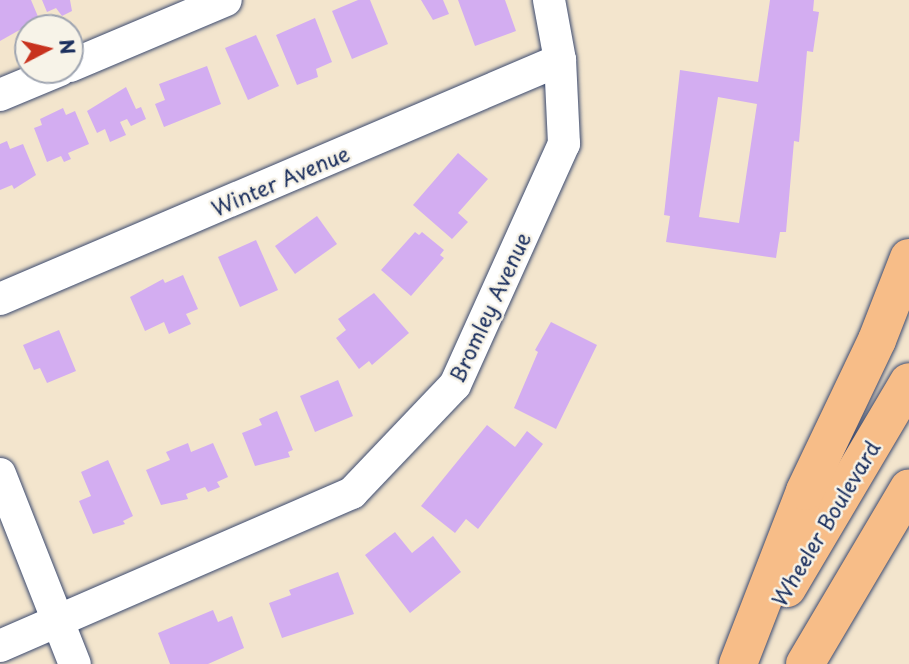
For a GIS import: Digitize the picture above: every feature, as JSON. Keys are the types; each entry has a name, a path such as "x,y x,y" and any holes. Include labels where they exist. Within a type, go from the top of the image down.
{"highway":[{"path":"740,664 805,491 877,341 909,258"},
{"name":"Wheeler Boulevard","path":"740,664 909,382"},
{"path":"806,664 909,488"}],"street":[{"path":"84,60 226,0"},
{"name":"Bromley Avenue","path":"0,646 352,493 455,385 564,144 560,60 549,0"},
{"name":"Winter Avenue","path":"0,299 560,60"},
{"path":"0,95 26,84"},
{"path":"0,474 75,664"}],"building":[{"path":"0,0 31,0 37,14 14,14 14,33 0,41"},
{"path":"42,0 70,0 72,11 60,14 56,8 47,12"},
{"path":"358,0 370,0 388,44 352,59 332,11"},
{"path":"421,0 443,0 449,14 433,20"},
{"path":"458,0 505,0 516,31 475,46"},
{"path":"770,0 814,0 813,11 819,12 813,52 807,51 799,142 794,141 786,232 780,232 776,258 666,242 670,216 664,215 680,70 758,82","holes":["718,97 757,104 739,223 699,217"]},
{"path":"315,18 332,62 316,69 318,77 297,85 276,35"},
{"path":"256,35 279,86 248,100 225,48"},
{"path":"207,66 221,104 164,127 155,104 165,100 159,84"},
{"path":"126,87 136,109 141,107 146,119 131,126 127,119 120,122 126,135 110,142 105,129 97,133 87,111"},
{"path":"63,108 66,115 75,111 89,144 68,153 71,159 64,162 61,156 47,162 34,128 42,125 40,119"},
{"path":"7,141 10,149 23,144 36,175 14,189 12,185 0,190 0,144"},
{"path":"458,153 488,179 458,213 468,222 452,239 413,205"},
{"path":"317,216 337,244 295,274 275,246"},
{"path":"415,232 419,235 422,232 444,250 440,255 444,258 411,296 381,270"},
{"path":"256,240 278,290 240,307 218,257"},
{"path":"183,275 198,309 186,314 191,324 169,334 164,322 145,331 130,297 163,279 165,283"},
{"path":"374,293 409,333 372,365 369,361 359,369 336,338 346,330 338,319"},
{"path":"551,322 597,345 556,429 514,408 538,352 535,350"},
{"path":"59,330 76,371 47,383 40,368 34,370 23,345"},
{"path":"338,380 353,416 315,432 300,396"},
{"path":"277,411 293,450 288,452 290,457 255,466 242,433 262,425 259,419"},
{"path":"487,425 515,447 527,431 543,444 478,529 466,519 455,533 421,506"},
{"path":"188,443 191,452 213,443 228,477 217,482 220,487 208,492 205,487 186,494 188,499 161,505 146,470 170,460 166,452"},
{"path":"108,460 133,516 123,521 125,524 93,534 79,501 91,496 81,472"},
{"path":"395,532 412,553 433,536 461,572 410,613 365,555"},
{"path":"338,572 354,614 282,638 269,603 291,595 289,590"},
{"path":"213,610 218,622 232,616 244,648 208,664 170,664 158,633"}]}
